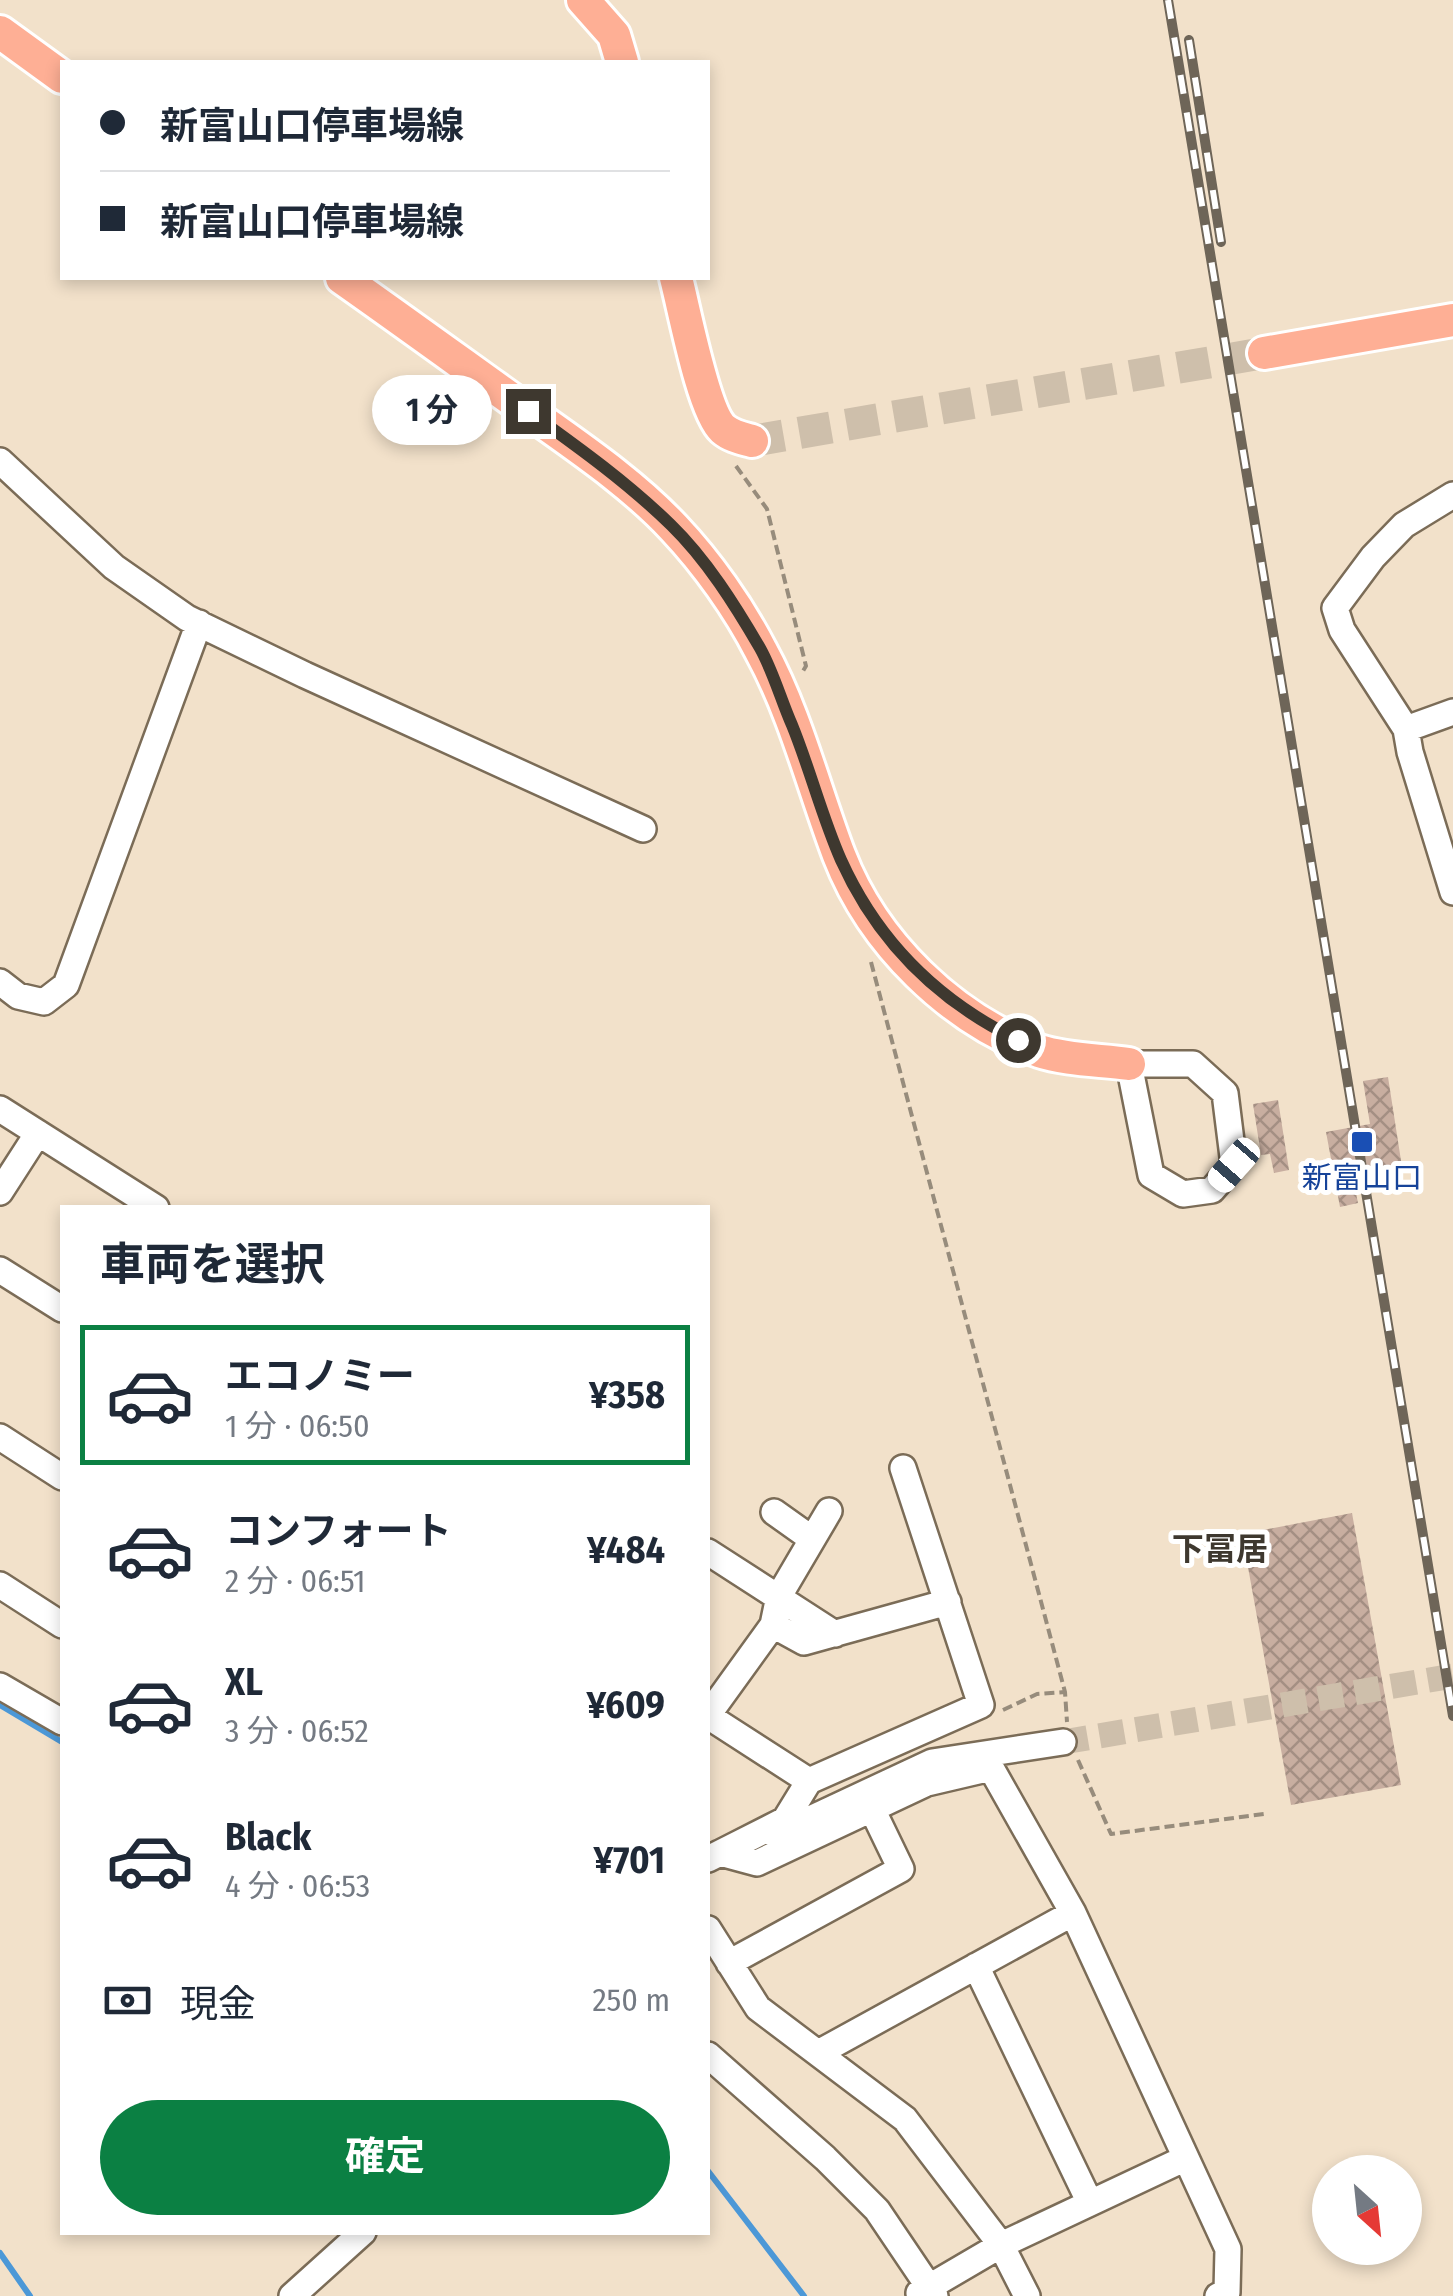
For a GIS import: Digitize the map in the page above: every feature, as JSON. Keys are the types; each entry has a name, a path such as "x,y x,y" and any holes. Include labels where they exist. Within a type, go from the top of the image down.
{"main road":[{"path":"583,0 614,36 621,60"},
{"path":"0,32 60,76"},
{"path":"345,280 624,482 674,528 720,586 762,652 841,860 875,923 907,963 950,1002 1041,1052 1129,1064"},
{"path":"677,280 709,406 720,427 733,436 742,450"},
{"path":"1264,353 1453,320"}],"street":[{"path":"0,461 114,567 199,623 305,676 643,829"},
{"path":"1451,501 1404,525 1373,557 1335,608 1342,630 1406,729 1453,892"},
{"path":"0,982 18,996 44,1002 66,985 199,623"},
{"path":"1406,729 1453,712"},
{"path":"1129,1064 1193,1064 1225,1093 1234,1165 1212,1190 1183,1194 1151,1175 1129,1064"},
{"path":"0,1109 151,1205"},
{"path":"0,1192 38,1133"},
{"path":"0,1270 60,1309"},
{"path":"0,1438 60,1476"},
{"path":"720,1856 785,1820 810,1781 981,1704 903,1468"},
{"path":"710,1713 773,1625 779,1596 828,1511"},
{"path":"774,1512 812,1540"},
{"path":"710,1553 835,1634"},
{"path":"0,1586 60,1625"},
{"path":"773,1625 804,1642 948,1602"},
{"path":"0,1686 60,1721"},
{"path":"710,1717 810,1781"},
{"path":"720,1856 932,1762 1069,1740"},
{"path":"720,1856 757,1863 927,1782 991,1768 1074,1913 1228,2249 1227,2292 1218,2296"},
{"path":"729,1962 901,1868 872,1809"},
{"path":"820,2052 1074,1913"},
{"path":"710,1933 758,2008 905,2119 1001,2245 1027,2296"},
{"path":"976,1966 1090,2203"},
{"path":"710,2057 825,2158 876,2210 927,2293 1001,2245 1186,2158"},
{"path":"292,2296 360,2235"}],"path":[{"path":"742,450 767,509 806,666 783,703"},
{"path":"875,923 871,964 1064,1692 1069,1740 1112,1834 1264,1814"}],"building":[{"path":"1388,1077 1402,1167 1352,1174 1358,1203 1340,1207 1326,1132 1370,1124 1363,1081"},
{"path":"1278,1100 1289,1170 1274,1173 1270,1154 1261,1155 1253,1104"},
{"path":"1352,1513 1401,1785 1291,1805 1242,1534"}],"waterway":[{"path":"0,1705 60,1741"},
{"path":"710,2174 804,2296"},
{"path":"0,2253 30,2296"}],"tunnel":[{"path":"752,441 1264,353"},
{"path":"1063,1742 1453,1676"}],"railway":[{"path":"1168,0 1453,1716"},
{"path":"1189,40 1221,242"}],"place":[{"name":"新富山口","path":"1362,1142"}],"district":[{"name":"下冨居","path":"1220,1549"}],"route":[{"path":"528,411 624,482 674,528 720,586 762,652 841,860 875,923 907,963 950,1002 1018,1040"}]}
